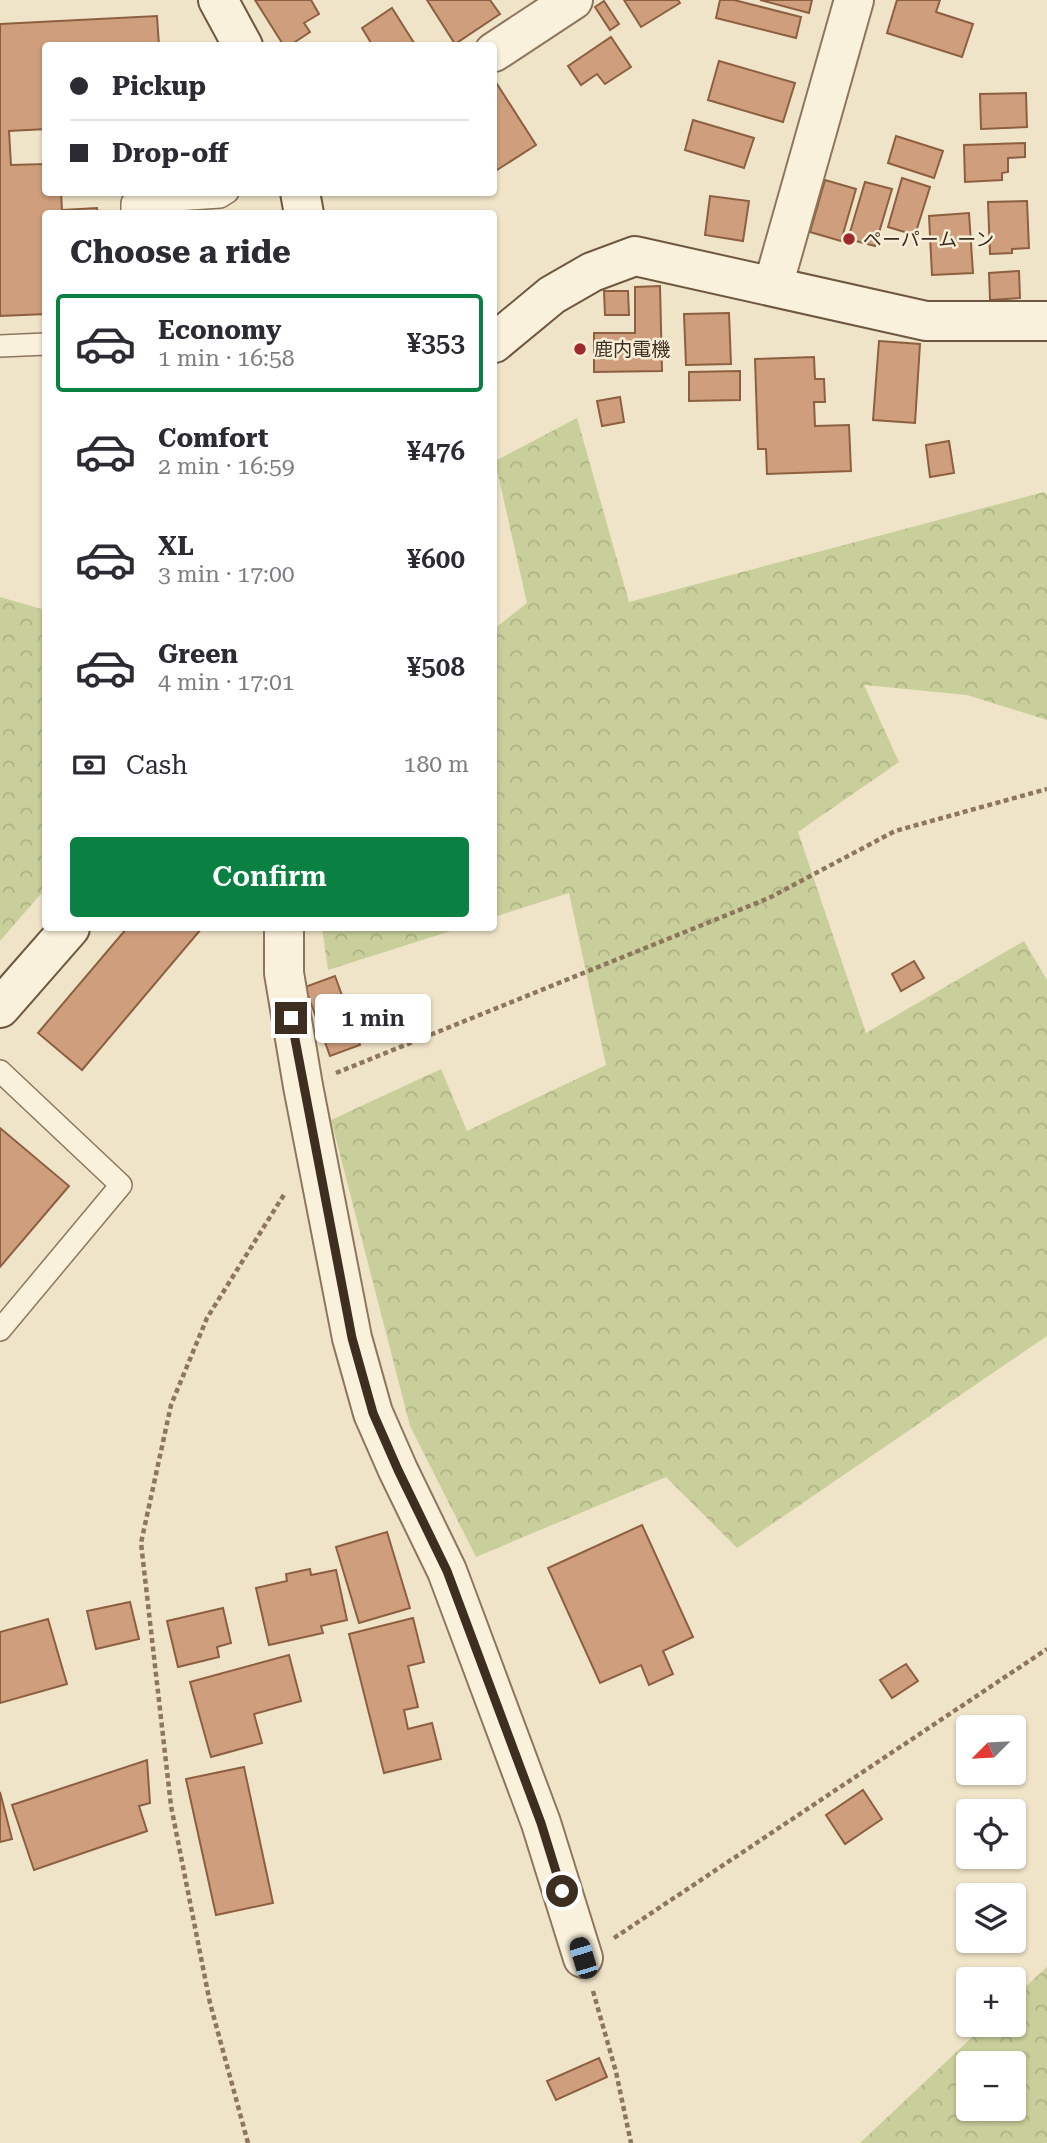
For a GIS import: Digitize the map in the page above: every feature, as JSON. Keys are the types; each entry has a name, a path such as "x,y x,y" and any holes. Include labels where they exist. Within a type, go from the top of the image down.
{"street":[{"path":"218,0 241,42"},
{"path":"497,50 573,0"},
{"path":"773,286 855,0"},
{"path":"497,341 552,295 592,272 635,256 926,321 1047,321"},
{"path":"0,1009 67,931"},
{"path":"284,931 284,973 303,1086 352,1338 373,1413 447,1571 541,1823 583,1958"}],"lane":[{"path":"132,210 132,203 222,196"},
{"path":"0,346 42,344"},
{"path":"0,1071 121,1185 0,1330"}],"path":[{"path":"303,1086 769,898 895,831 1047,789"},
{"path":"248,2143 210,2003 172,1806 141,1543 171,1405 207,1318 275,1207 317,1151"},
{"path":"631,2143 616,2072 583,1958 1047,1649"}],"green space":[{"path":"577,418 629,602 1044,492 1047,496 1047,720 967,695 864,685 899,762 798,832 866,1033 1024,941 1047,980 1047,1336 737,1548 666,1477 476,1557 410,1426 331,1120 441,1069 467,1131 606,1065 569,893 497,916 497,627 527,603 497,460"},
{"path":"0,597 42,609 42,893 0,941"},
{"path":"322,931 451,931 328,970"},
{"path":"1047,1967 1047,2143 860,2143 956,2052 956,2121 1026,2121 1026,2051 957,2051 972,2037 1026,2037 1026,1986"}],"building":[{"path":"255,0 311,0 319,14 304,23 310,32 295,42 281,42"},
{"path":"427,0 490,0 500,14 458,42 454,42"},
{"path":"624,0 678,0 680,3 641,27"},
{"path":"720,0 734,0 801,17 796,38 716,18"},
{"path":"760,0 812,0 809,13"},
{"path":"897,0 940,0 936,12 973,24 962,57 887,33"},
{"path":"604,1 619,24 610,30 595,7"},
{"path":"392,8 413,42 371,42 362,28"},
{"path":"157,16 159,42 42,42 42,129 9,131 11,165 42,164 42,196 61,196 62,210 42,210 42,314 0,316 0,24"},
{"path":"611,37 631,67 605,84 597,74 581,85 568,66"},
{"path":"719,61 795,83 783,122 708,100"},
{"path":"497,84 536,145 497,170"},
{"path":"1026,93 1027,127 981,129 980,94"},
{"path":"693,120 754,138 744,168 685,150"},
{"path":"896,136 943,151 934,178 888,163"},
{"path":"1025,143 1025,157 1008,158 1008,172 1002,173 1002,180 965,182 964,145"},
{"path":"902,178 930,187 915,235 888,227"},
{"path":"825,180 856,189 841,241 810,232"},
{"path":"865,182 892,189 875,246 848,239"},
{"path":"710,196 749,201 743,241 705,235"},
{"path":"1027,201 1029,248 1012,249 1012,253 990,254 988,202"},
{"path":"97,208 97,210 62,210"},
{"path":"969,213 973,273 932,275 929,216"},
{"path":"1019,271 1020,298 990,300 989,273"},
{"path":"660,286 662,371 594,372 594,333 635,333 635,287"},
{"path":"604,291 628,291 629,315 605,315"},
{"path":"729,313 731,364 686,365 684,314"},
{"path":"879,341 920,344 915,423 873,420"},
{"path":"814,357 815,379 824,379 825,402 814,402 815,426 849,425 851,471 767,474 766,449 758,449 755,359"},
{"path":"740,371 740,400 689,401 689,372"},
{"path":"620,397 624,422 602,426 597,401"},
{"path":"949,441 954,473 930,477 926,445"},
{"path":"124,931 199,931 82,1070 38,1033"},
{"path":"914,961 924,978 901,991 892,974"},
{"path":"335,976 360,1045 330,1056 305,987"},
{"path":"0,1128 69,1186 0,1267"},
{"path":"642,1525 693,1637 663,1651 673,1674 649,1685 641,1665 600,1683 548,1568"},
{"path":"387,1532 410,1608 359,1623 336,1547"},
{"path":"310,1569 311,1575 336,1570 347,1620 321,1626 323,1633 269,1645 256,1588 287,1581 286,1574"},
{"path":"130,1602 139,1639 96,1649 87,1611"},
{"path":"223,1608 231,1643 217,1647 219,1657 178,1667 167,1621"},
{"path":"413,1618 424,1662 408,1666 418,1707 404,1710 408,1729 432,1723 441,1759 384,1773 349,1634"},
{"path":"48,1619 67,1684 0,1703 0,1632"},
{"path":"289,1655 301,1701 254,1714 262,1743 211,1757 190,1682"},
{"path":"906,1664 918,1681 892,1698 880,1680"},
{"path":"147,1760 150,1803 139,1806 147,1831 34,1870 12,1805"},
{"path":"244,1767 273,1903 216,1915 186,1779"},
{"path":"863,1790 882,1819 845,1844 826,1815"},
{"path":"0,1792 12,1839 0,1842"},
{"path":"599,2058 607,2077 556,2100 547,2081"}],"place":[{"name":"ペーパームーン","path":"849,239"},
{"name":"鹿内電機","path":"580,349"}],"route":[{"path":"291,1018 352,1338 373,1413 447,1571 541,1823 562,1891"}]}
